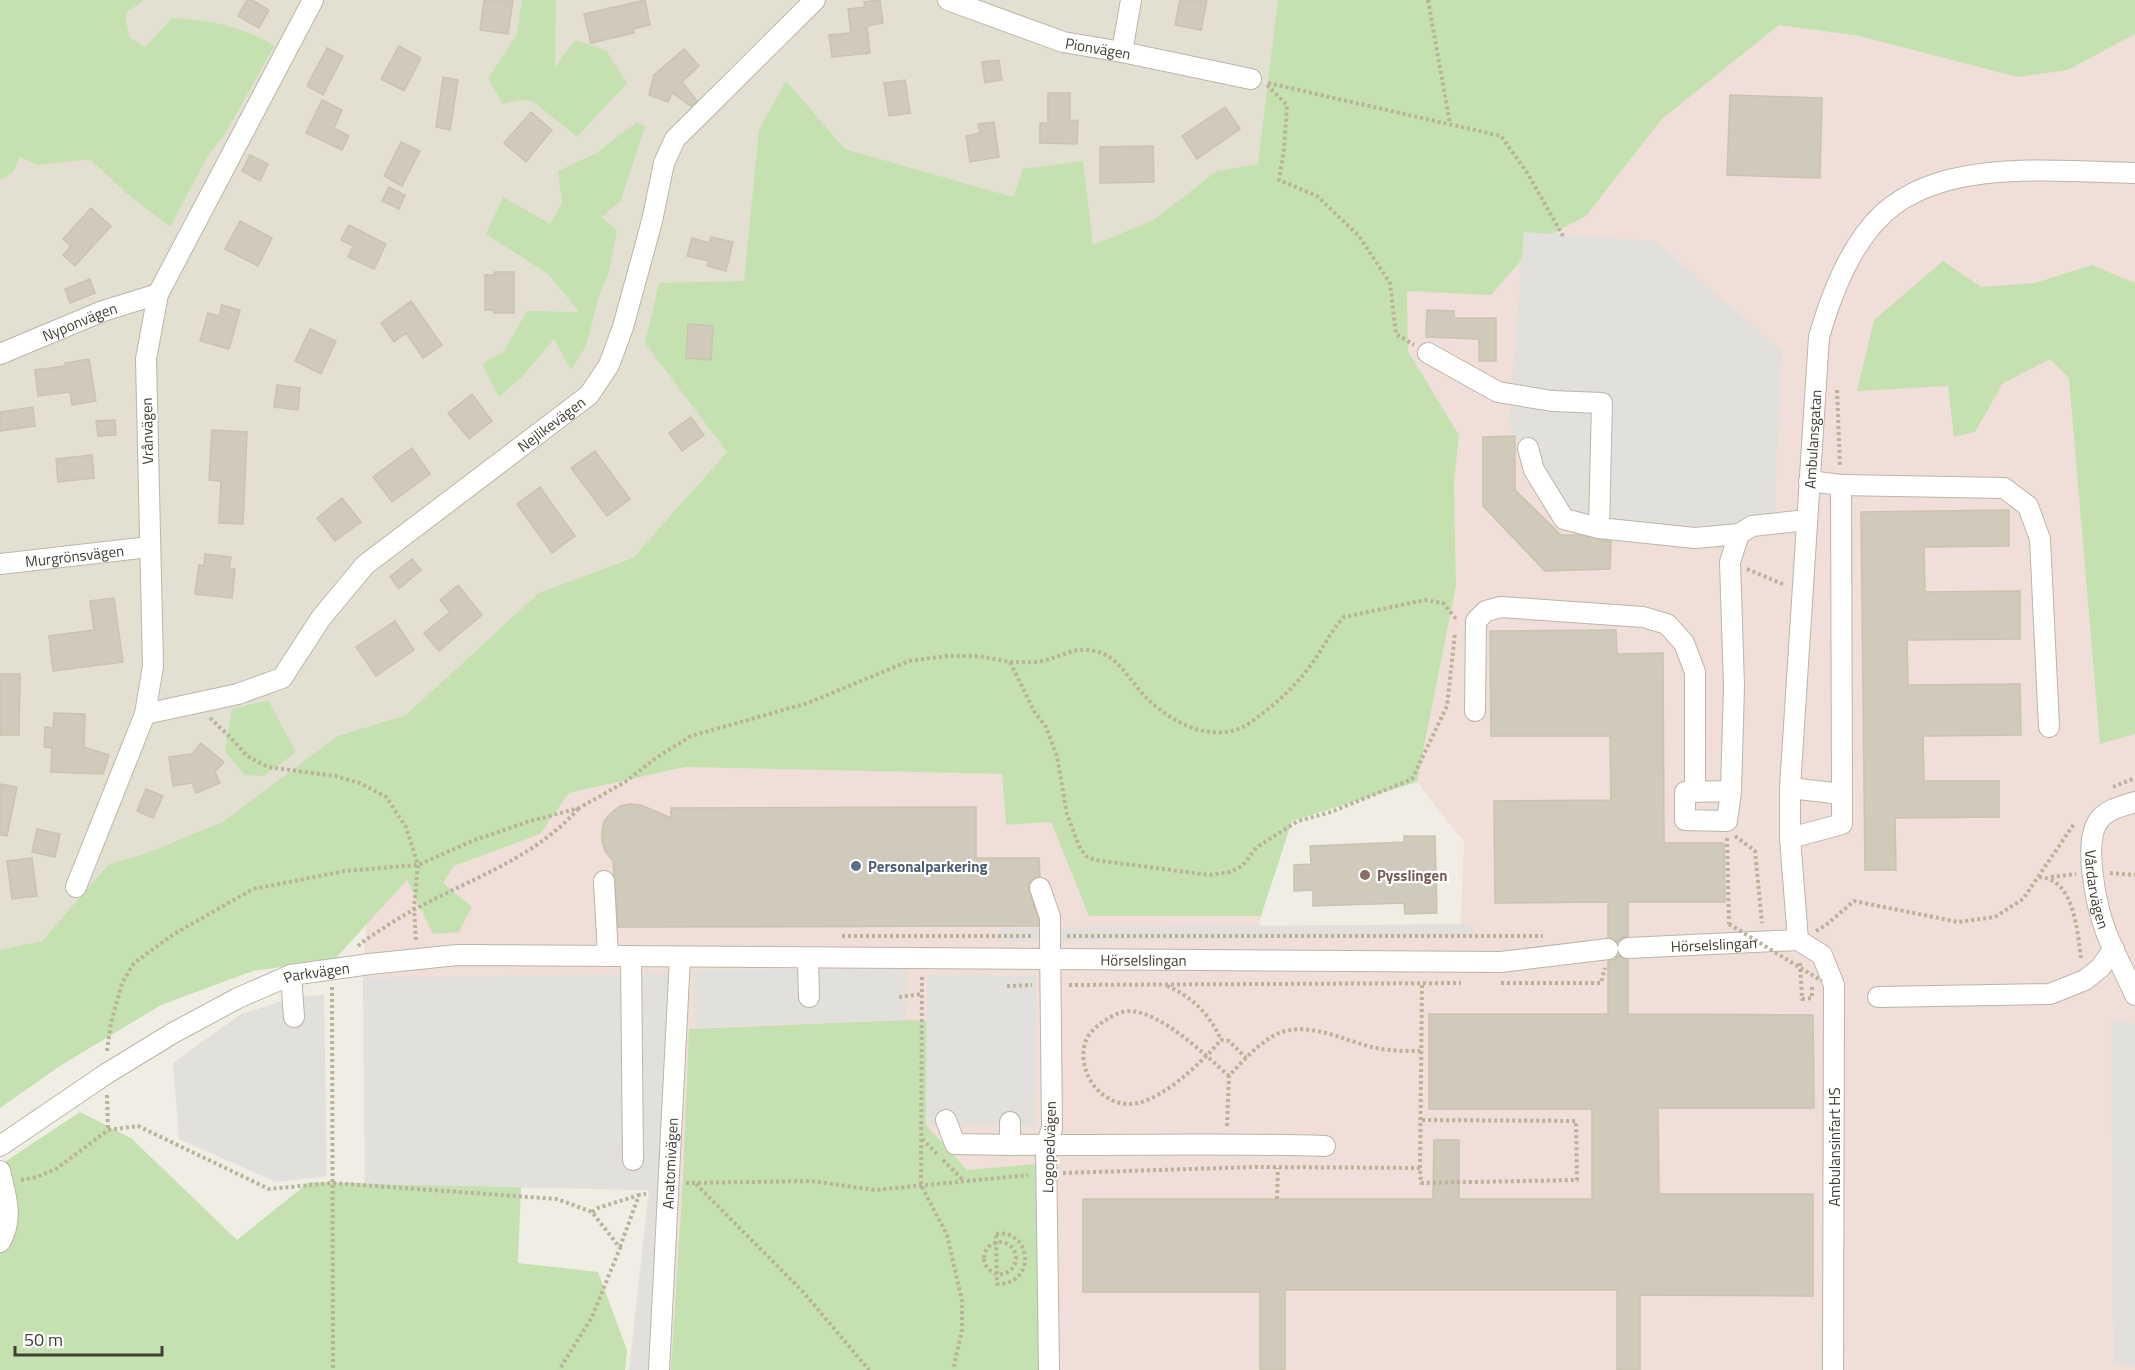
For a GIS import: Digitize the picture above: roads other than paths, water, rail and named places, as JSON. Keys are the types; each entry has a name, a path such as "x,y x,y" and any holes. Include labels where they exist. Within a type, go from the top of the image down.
{"street":[{"name":"Vrånvägen","path":"76,887 145,714 153,666 146,358 158,294 313,0"},
{"name":"Nejlikevägen","path":"145,714 238,694 282,678 321,618 365,565 589,395 609,365 623,327 652,221 664,163 675,139 814,0"},
{"name":"Pionvägen","path":"948,0 1063,42 1251,79"},
{"path":"1122,52 1131,0"},
{"name":"Ambulansgatan","path":"1798,940 1790,838 1790,788 1819,337 1830,299 1862,239 1884,213 1913,192 1947,180 1981,173 2135,173"},
{"name":"Nyponvägen","path":"0,354 104,311 158,294"},
{"path":"1428,353 1498,392 1552,401 1602,404 1599,528"},
{"path":"1528,448 1534,470 1564,519 1599,528 1695,538 1739,534 1752,526 1807,520"},
{"path":"1809,481 1841,485 2004,488 2028,506 2040,539 2049,727"},
{"path":"1790,838 1842,824 1841,485"},
{"path":"1731,791 1685,792 1685,820 1727,821 1731,791 1734,686 1730,562 1739,534"},
{"name":"Murgrönsvägen","path":"0,564 149,547"},
{"path":"1475,711 1476,621 1486,611 1501,607 1643,617 1667,624 1684,643 1695,672 1695,792"},
{"path":"1790,788 1842,794"},
{"name":"Vårdarvägen","path":"2135,802 2113,809 2098,820 2092,837 2091,857 2106,931 2135,995"},
{"path":"604,881 608,956"},
{"name":"Logopedvägen","path":"1040,888 1050,917 1052,1128 1046,1146 1049,1370"},
{"name":"Hörselslingan","path":"1628,948 1798,940"},
{"name":"Ambulansinfart HS","path":"1798,940 1822,955 1834,985 1833,1370"},
{"name":"Hörselslingan","path":"680,957 1501,962 1608,950"},
{"path":"1878,997 2050,994 2085,980 2100,968 2114,950"},
{"name":"Parkvägen","path":"0,1146 106,1074 182,1028 238,998 291,975 457,955 680,957"},
{"path":"631,956 633,1160"},
{"name":"Anatomivägen","path":"659,1370 680,957"},
{"path":"808,958 809,997"},
{"path":"291,975 294,1017"},
{"path":"946,1120 955,1144 1046,1146 1228,1143 1325,1146"},
{"path":"1010,1122 1010,1145"},
{"path":"0,1242 7,1231 9,1214 1,1177"}],"place":[{"name":"Personalparkering","path":"856,866"},
{"name":"Pysslingen","path":"1365,875"}]}
